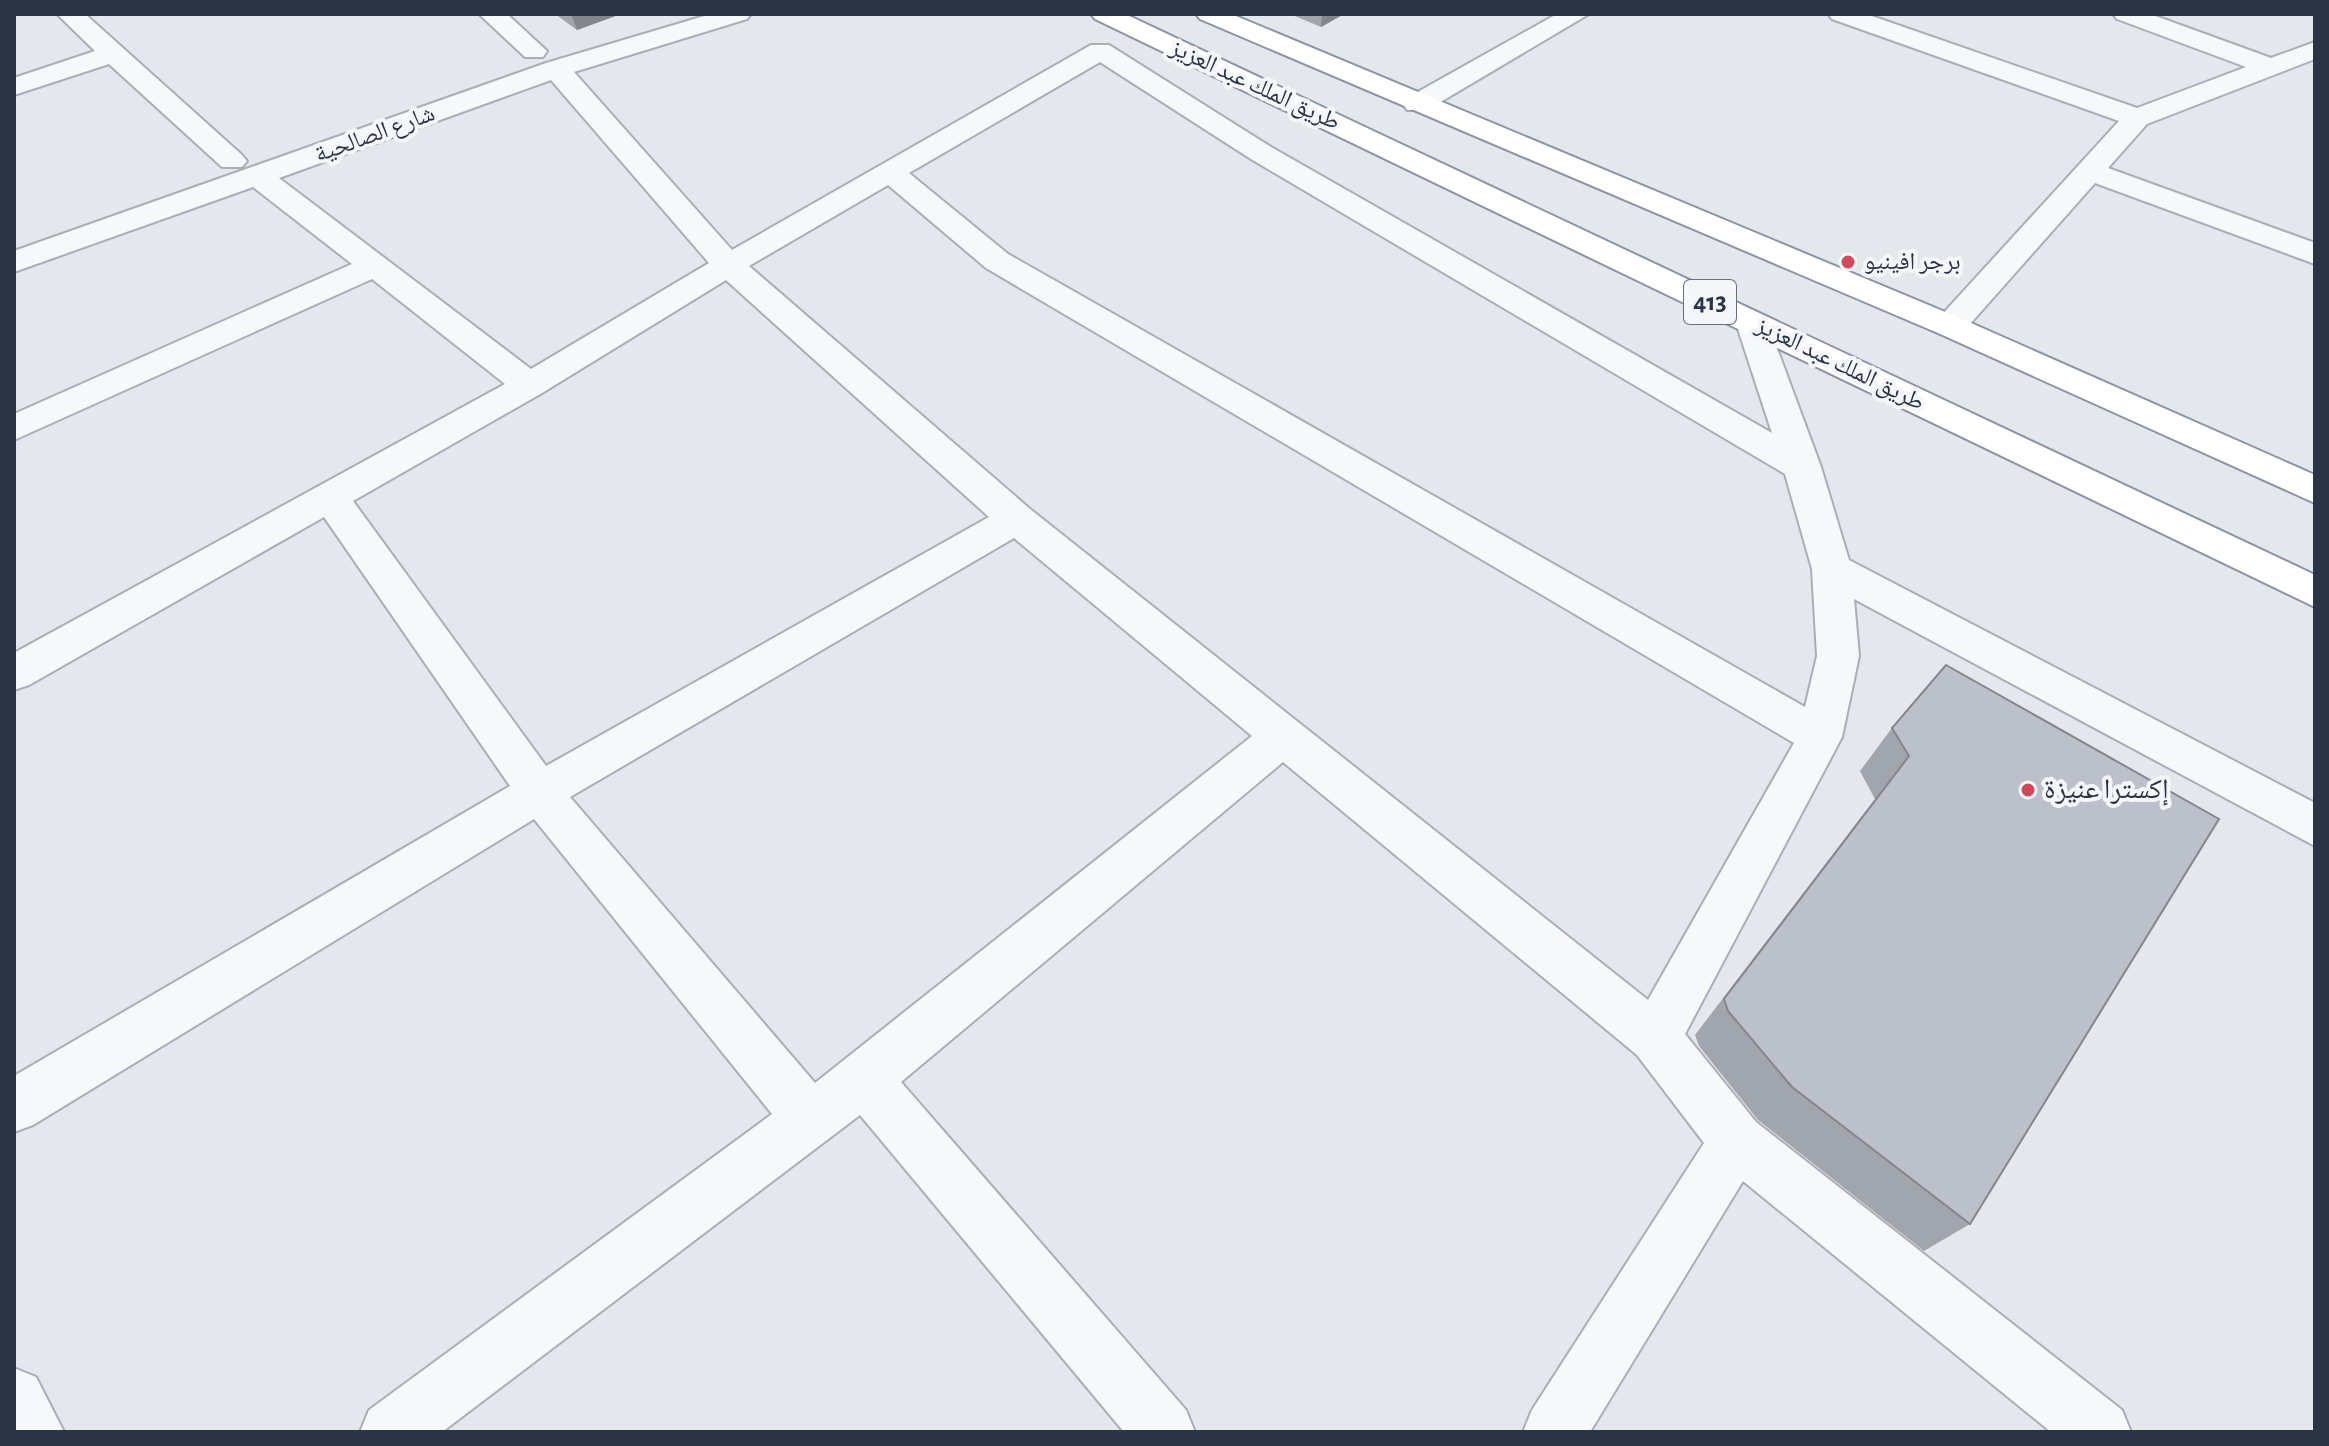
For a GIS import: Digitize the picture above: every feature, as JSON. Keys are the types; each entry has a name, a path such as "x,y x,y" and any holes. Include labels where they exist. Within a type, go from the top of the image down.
{"highway":[{"name":"طريق الملك عبد العزيز","path":"1196,17 1417,104 1950,326 2315,490"},
{"name":"طريق الملك عبد العزيز","path":"1102,33 1136,29 2315,592"}],"street":[{"path":"70,14 245,169 530,385"},
{"path":"492,14 545,60 728,265 1016,519 1655,1038 1737,1141 2100,1432"},
{"name":"شارع الصالحية","path":"14,262 245,169 545,60 656,14"},
{"name":"شارع الصالحية","path":"545,60 738,14"},
{"path":"1417,104 1576,14"},
{"path":"1841,14 2137,118"},
{"path":"1879,27 1906,14"},
{"path":"2126,14 2271,67"},
{"path":"14,673 530,385 728,265 890,172 1102,33 1261,153 1802,467"},
{"path":"1950,326 2137,118 2315,50"},
{"path":"14,87 114,53"},
{"name":"شارع الصالحية","path":"14,237 245,169"},
{"path":"2089,171 2315,254"},
{"path":"890,172 997,261 1820,737"},
{"path":"14,428 373,267"},
{"path":"1655,1038 1820,737 1838,656 1832,569 1802,467 1753,323"},
{"path":"330,497 539,792 811,1120"},
{"path":"14,1106 539,792 1016,519"},
{"path":"1832,569 2315,826"},
{"path":"391,1432 864,1079 1284,736"},
{"path":"864,1079 1164,1432"},
{"path":"1554,1432 1737,1141"},
{"path":"14,1399 33,1432"}],"building":[{"path":"1946,665 2219,819 1970,1224 1792,1087 1728,1011 1724,999 1909,756 1892,728"}],"place":[{"name":"برجر افينيو","path":"1848,262"},
{"name":"إكسترا عنيزة","path":"2028,790"}]}
